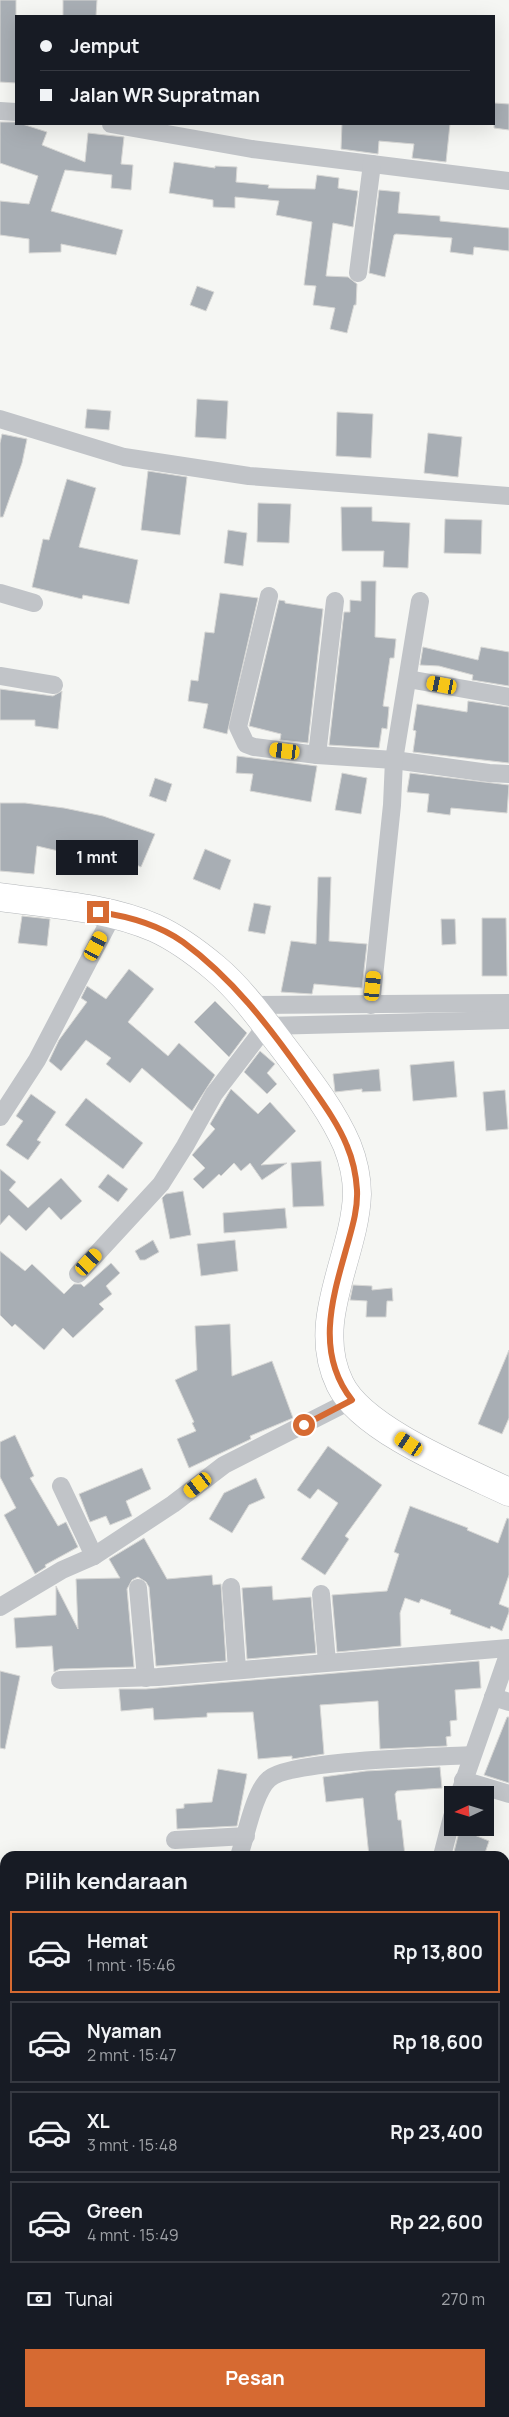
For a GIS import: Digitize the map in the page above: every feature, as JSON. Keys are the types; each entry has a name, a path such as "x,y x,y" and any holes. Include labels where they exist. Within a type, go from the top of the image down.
{"highway":[{"path":"0,897 113,914 135,920 181,941 216,969 258,1015 332,1118 347,1146 354,1169 357,1193 354,1220 336,1285 329,1342 332,1365 340,1386 352,1400 386,1429 409,1444 509,1492"}],"street":[{"path":"0,111 15,112"},
{"path":"117,125 252,149 509,180"},
{"path":"358,273 372,164"},
{"path":"0,419 124,457 249,476 509,496"},
{"path":"0,593 34,603"},
{"path":"269,596 238,727 246,744 254,747 317,755 394,760 509,774"},
{"path":"317,755 336,601"},
{"path":"372,1005 392,805 394,760 420,601"},
{"path":"0,676 54,685"},
{"path":"408,679 509,697"},
{"path":"0,1117 37,1060 113,914"},
{"path":"258,1015 372,1005 509,1003"},
{"path":"258,1015 509,1020"},
{"path":"78,1274 160,1184 185,1146 258,1015"},
{"path":"0,1607 62,1570 94,1556 173,1504 224,1466 352,1400"},
{"path":"61,1486 94,1556"},
{"path":"231,1587 238,1669"},
{"path":"138,1588 146,1678"},
{"path":"321,1594 328,1662"},
{"path":"60,1680 146,1678 509,1648"},
{"path":"461,1786 472,1755 501,1700 509,1652"},
{"path":"241,1851 262,1787 275,1774 297,1768 328,1764 472,1755"},
{"path":"494,1792 509,1794"},
{"path":"175,1840 246,1836"},
{"path":"443,1851 447,1836"}],"building":[{"path":"0,0 16,0 15,83 0,82"},
{"path":"63,0 97,0 96,15 63,15"},
{"path":"495,103 509,104 509,130 494,128"},
{"path":"0,122 15,122 15,125 25,125 47,132 42,145 85,162 88,133 124,137 121,164 133,165 131,190 111,188 112,175 65,170 51,211 123,230 116,255 61,244 61,252 29,253 29,239 0,235 0,201 29,204 38,176 0,163"},
{"path":"342,125 450,125 446,162 412,158 414,144 379,141 378,154 341,149"},
{"path":"174,162 215,168 215,166 237,167 236,182 269,185 268,188 315,189 317,175 339,178 338,188 358,191 353,227 333,223 326,276 348,277 357,284 356,305 354,305 347,333 330,329 335,308 313,305 316,286 304,285 312,222 276,215 279,201 235,197 235,208 213,207 213,200 169,193"},
{"path":"379,190 400,192 398,213 440,216 440,221 509,228 509,251 474,247 473,255 450,252 452,238 396,234 394,235 385,277 369,273"},
{"path":"197,286 214,292 206,311 190,305"},
{"path":"197,399 228,401 226,439 195,437"},
{"path":"87,409 111,411 109,430 85,428"},
{"path":"337,412 373,414 371,458 336,456"},
{"path":"428,433 462,437 458,477 424,473"},
{"path":"2,434 27,439 22,463 3,517 0,517 0,443"},
{"path":"148,471 187,477 180,535 141,530"},
{"path":"67,479 96,488 79,547 138,560 129,604 83,595 82,599 32,587 43,539 49,540"},
{"path":"258,503 291,504 289,543 257,542"},
{"path":"341,507 372,507 372,521 410,523 408,568 383,567 384,551 342,551"},
{"path":"445,519 482,520 481,554 444,553"},
{"path":"228,530 247,533 243,566 224,563"},
{"path":"361,581 376,581 375,637 396,639 394,658 390,658 383,706 389,707 387,729 382,728 379,748 329,745 344,612 350,612 350,600 361,601"},
{"path":"220,593 258,598 227,734 203,728 208,704 188,701 191,680 198,681 205,632 214,633"},
{"path":"279,600 285,601 285,603 323,609 308,743 280,740 281,734 249,726"},
{"path":"423,647 478,660 481,647 509,652 509,686 472,680 473,675 439,666 420,665"},
{"path":"0,689 53,696 62,691 58,729 35,726 35,720 0,720"},
{"path":"468,701 509,707 509,763 413,752 416,731 413,730 417,704 467,712"},
{"path":"237,756 317,766 311,802 250,791 253,774 236,773"},
{"path":"342,773 367,778 361,814 335,810"},
{"path":"410,773 509,785 507,813 451,808 450,815 427,812 429,794 407,792"},
{"path":"155,778 172,784 166,802 149,796"},
{"path":"0,803 25,803 64,808 103,816 155,834 141,867 117,857 115,863 80,853 80,856 37,846 34,874 0,871"},
{"path":"205,849 231,860 220,890 193,879"},
{"path":"318,877 331,877 329,941 367,944 362,988 314,984 312,994 281,992 291,941 316,944"},
{"path":"254,903 271,906 265,934 248,931"},
{"path":"22,916 50,919 47,946 18,943"},
{"path":"482,918 506,918 507,976 482,976"},
{"path":"441,919 455,919 456,944 442,945"},
{"path":"129,969 154,989 128,1022 168,1056 179,1043 215,1075 192,1111 142,1068 130,1083 106,1064 111,1058 86,1040 61,1071 49,1061 59,1040 87,1002 81,998 87,986 106,999"},
{"path":"215,1001 247,1033 229,1057 194,1022"},
{"path":"260,1051 275,1064 267,1073 277,1084 267,1094 244,1072"},
{"path":"454,1061 457,1097 413,1101 410,1065"},
{"path":"379,1069 381,1091 362,1092 362,1089 335,1092 333,1074"},
{"path":"231,1089 258,1114 270,1102 296,1131 261,1165 287,1163 262,1180 250,1163 241,1171 234,1163 221,1176 219,1174 203,1189 193,1179 205,1168 192,1155 215,1129 210,1124"},
{"path":"505,1090 508,1129 486,1131 483,1092"},
{"path":"31,1094 56,1112 37,1140 41,1142 28,1160 6,1145 23,1121 16,1116"},
{"path":"86,1098 143,1143 123,1169 65,1125"},
{"path":"321,1161 324,1206 293,1207 291,1163"},
{"path":"0,1169 16,1182 9,1190 28,1208 61,1178 82,1201 61,1220 49,1207 26,1231 9,1215 0,1225"},
{"path":"108,1174 128,1189 118,1202 98,1187"},
{"path":"183,1191 191,1235 170,1239 162,1198 166,1194"},
{"path":"285,1208 287,1228 224,1233 223,1213"},
{"path":"153,1240 159,1252 145,1260 140,1260 135,1251"},
{"path":"235,1240 238,1271 201,1276 197,1244"},
{"path":"0,1251 25,1271 32,1264 64,1294 74,1284 81,1284 84,1287 111,1263 120,1273 106,1286 112,1294 99,1304 104,1309 73,1338 63,1328 44,1350 15,1324 12,1327 0,1315"},
{"path":"353,1285 372,1286 372,1290 392,1288 393,1301 387,1301 386,1317 366,1317 367,1301 350,1300"},
{"path":"230,1324 232,1376 272,1361 293,1418 250,1436 251,1439 189,1468 177,1439 196,1431 192,1423 194,1422 175,1380 197,1370 195,1326"},
{"path":"509,1350 509,1418 502,1434 478,1424"},
{"path":"15,1435 34,1476 30,1478 58,1526 66,1522 78,1547 45,1565 46,1567 35,1574 4,1515 16,1508 0,1477 0,1442"},
{"path":"328,1446 382,1485 345,1536 349,1539 325,1575 301,1559 338,1503 318,1489 310,1499 297,1490"},
{"path":"142,1468 151,1489 126,1501 132,1516 110,1525 106,1516 90,1522 79,1494"},
{"path":"256,1478 265,1498 249,1505 232,1533 209,1519 224,1493"},
{"path":"410,1506 468,1528 467,1530 498,1543 507,1518 509,1519 509,1575 499,1604 509,1608 509,1612 502,1631 491,1626 490,1629 450,1614 451,1610 421,1599 419,1603 405,1598 400,1613 401,1646 337,1652 332,1595 387,1591 399,1554 394,1552"},
{"path":"144,1538 167,1579 212,1575 213,1585 221,1584 226,1661 156,1666 149,1587 146,1582 138,1577 132,1580 127,1589 134,1667 60,1669 54,1672 52,1646 16,1648 14,1618 56,1615 56,1586 78,1629 76,1579 120,1578 109,1559"},
{"path":"272,1586 273,1600 311,1597 316,1653 247,1659 242,1588"},
{"path":"479,1661 481,1688 455,1690 457,1720 450,1721 451,1736 446,1737 447,1746 380,1749 378,1701 320,1705 324,1754 292,1759 292,1756 258,1759 253,1712 207,1713 207,1717 154,1720 153,1708 121,1711 119,1689 146,1689"},
{"path":"0,1671 20,1676 5,1749 0,1748"},
{"path":"507,1717 509,1717 509,1783 484,1775"},
{"path":"440,1767 442,1788 397,1791 395,1794 398,1820 401,1820 404,1851 368,1851 363,1798 326,1802 323,1777 366,1771"},
{"path":"218,1769 247,1774 237,1826 177,1829 176,1809 184,1808 184,1804 212,1802"},
{"path":"458,1836 477,1836 489,1841 486,1851 454,1851"}],"route":[{"path":"98,912 135,920 156,928 181,941 216,969 251,1005 296,1065 332,1118 347,1146 354,1169 357,1193 354,1220 336,1285 329,1342 332,1365 340,1386 352,1400 304,1425"}]}
